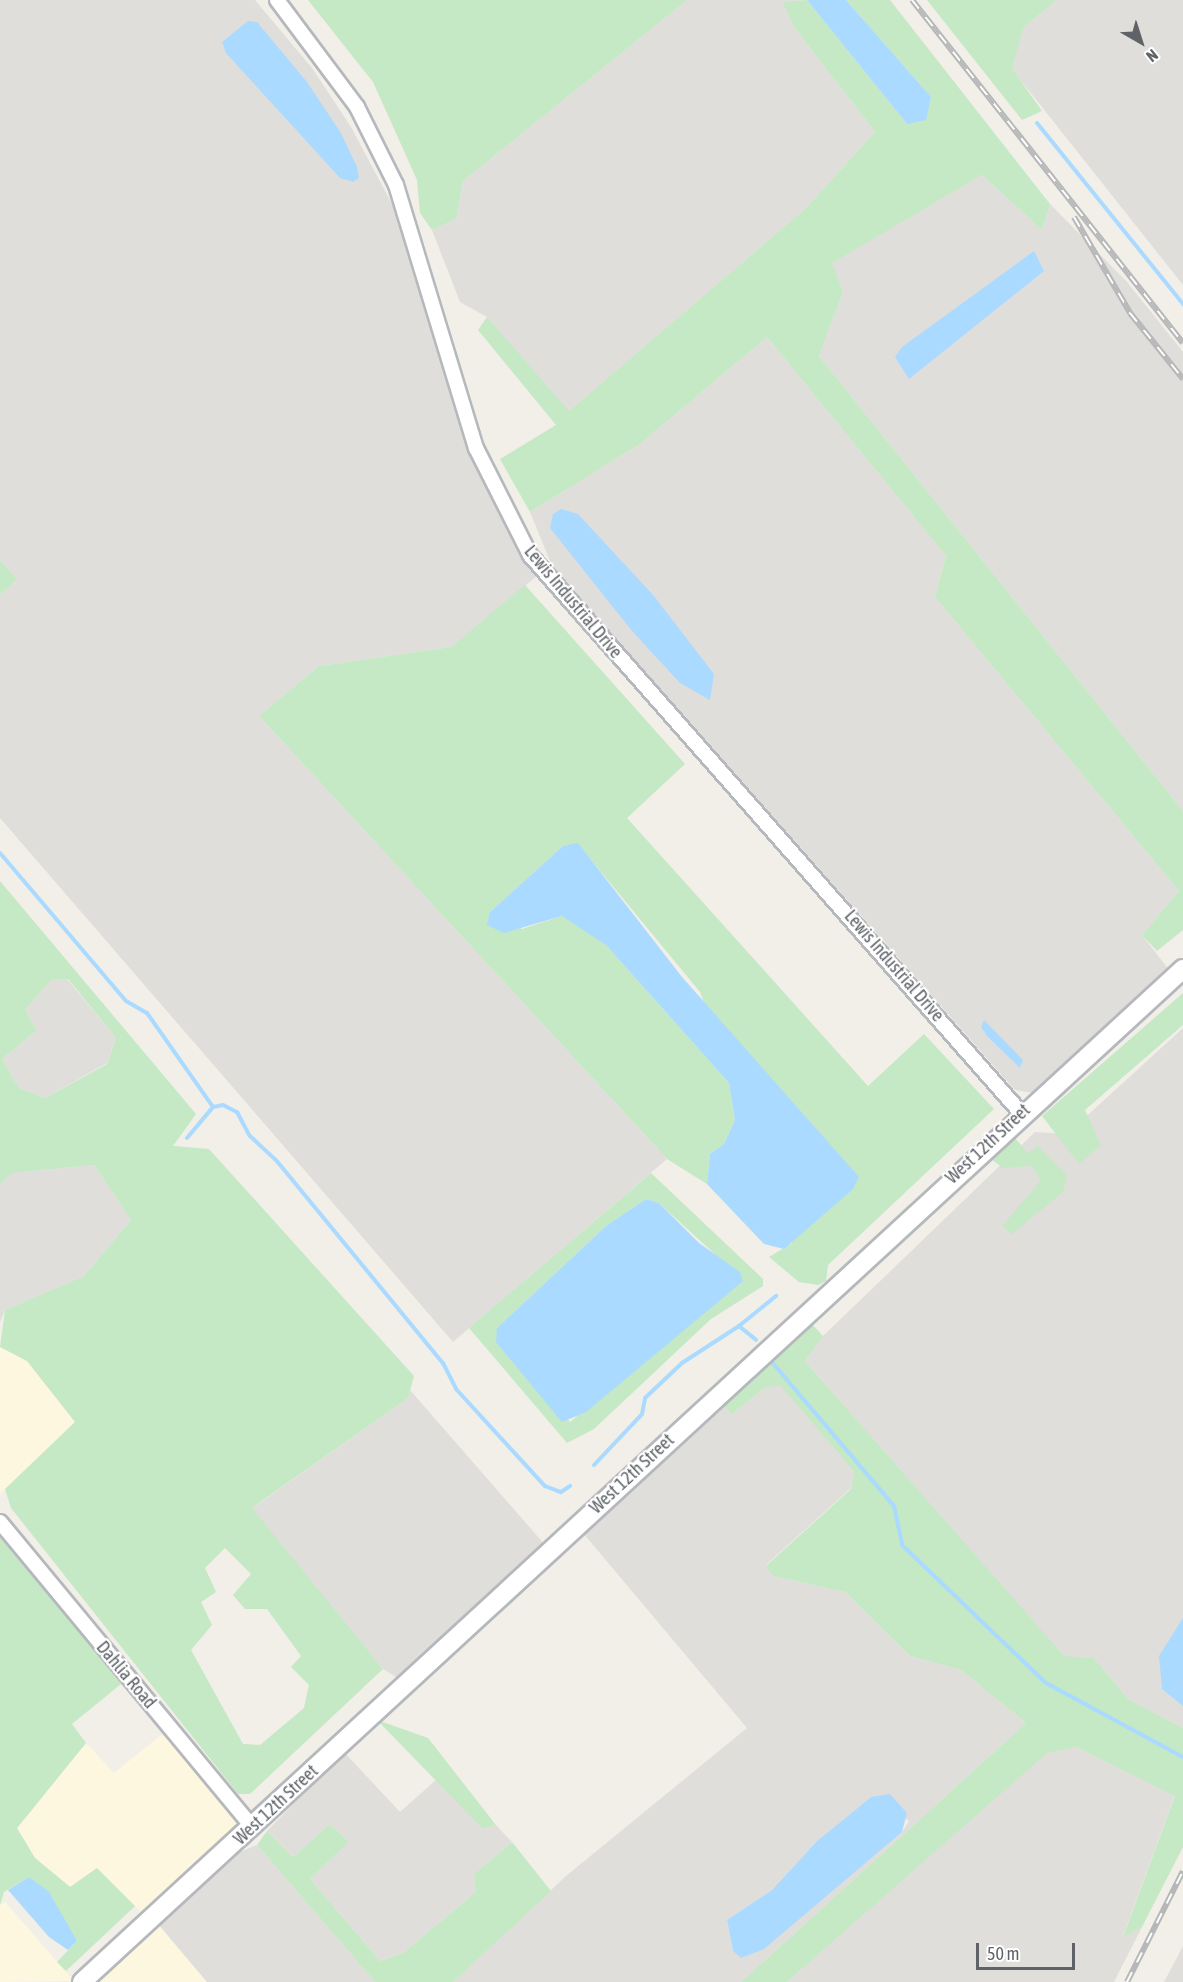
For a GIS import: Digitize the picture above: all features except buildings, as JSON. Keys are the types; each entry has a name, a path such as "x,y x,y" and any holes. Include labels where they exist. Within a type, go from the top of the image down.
{"street":[{"name":"Lewis Industrial Drive","path":"277,0 357,107 396,185 476,448 530,555 1021,1113"},
{"name":"West 12th Street","path":"82,1982 1021,1113 1183,969"},
{"name":"Dahlia Road","path":"0,1522 252,1827"}],"shaded area":[{"path":"0,0 255,0 312,68 351,127 401,221 474,464 514,544 538,575 451,647 319,666 259,716 667,1159 453,1342 0,818 0,595 17,579 0,560"},
{"path":"687,0 807,0 784,2 794,27 875,132 806,208 568,412 487,317 460,302 432,230 456,219 463,181"},
{"path":"1057,0 1183,0 1183,285 1011,68 1024,27"},
{"path":"982,175 1042,230 1050,204 1127,282 1183,352 1183,811 819,356 843,292 831,263"},
{"path":"767,337 946,556 935,597 1179,891 1142,935 1170,971 1034,1093 1015,1090 552,566 530,512 640,444"},
{"path":"52,979 67,979 116,1038 107,1063 45,1098 19,1088 2,1059 37,1030 25,1010"},
{"path":"1183,1028 1183,1728 1128,1699 1094,1658 1064,1657 805,1361 823,1336 1035,1132 1067,1134"},
{"path":"94,1165 131,1220 84,1276 5,1310 0,1322 0,1184 12,1173"},
{"path":"0,1347 27,1361 75,1422 0,1494"},
{"path":"780,1384 854,1472 851,1488 766,1565 773,1576 845,1592 910,1656 961,1670 1026,1723 741,1982 453,1982 566,1876 747,1728 583,1533 721,1403 732,1414 765,1388","holes":["871,1797 909,1821 902,1832 840,1881 733,1951 727,1920 772,1890 817,1841"]},
{"path":"410,1390 546,1546 401,1680 383,1669 251,1509 408,1398"},
{"path":"165,1732 237,1822 237,1833 148,1916 135,1906 71,1887 35,1858 17,1829 86,1743 114,1773"},
{"path":"1076,1747 1175,1795 1123,1936 1142,1927 1114,1982 787,1982 1047,1752"},
{"path":"344,1752 400,1812 437,1779 483,1829 496,1825 512,1842 474,1874 476,1892 403,1953 380,1961 310,1879 349,1842 330,1824 293,1857 267,1831"},
{"path":"257,1845 375,1982 207,1982 158,1924 237,1853"},
{"path":"5,1902 74,1981 0,1982 0,1905"},
{"path":"158,1924 207,1982 92,1982"},
{"path":"1183,1946 1183,1982 1164,1982"}],"green space":[{"path":"308,0 687,0 463,181 456,219 432,230 420,213 417,180 373,82"},
{"path":"807,0 907,124 931,97 846,0 890,0 1050,204 1042,230 982,175 832,263 843,292 819,356 1183,811 1183,930 1157,951 1142,935 1179,891 935,597 946,556 767,337 640,444 530,512 500,459 556,425 478,330 487,317 569,411 806,208 875,132 794,27 783,2"},
{"path":"927,0 1057,0 1024,27 1012,68 1042,111 1022,120"},
{"path":"0,560 17,579 0,595"},
{"path":"525,585 685,764 627,818 868,1086 924,1034 994,1109 828,1265 826,1281 818,1285 799,1282 769,1257 792,1243 700,992 578,844 563,846 490,912 522,929 562,916 575,921 606,945 729,1083 735,1120 724,1144 710,1154 707,1184 667,1159 259,716 319,666 451,647"},
{"path":"0,881 196,1114 173,1146 209,1149 414,1376 408,1398 252,1508 383,1669 250,1794 238,1794 11,1508 5,1489 75,1422 27,1361 0,1347 5,1310 84,1276 131,1220 94,1165 12,1173 0,1184","holes":["52,979 68,979 116,1038 107,1064 45,1098 19,1088 2,1059 37,1030 25,1010","225,1548 251,1574 233,1595 245,1609 267,1609 301,1656 291,1667 309,1685 304,1708 260,1745 243,1744 191,1650 212,1625 201,1602 216,1592 205,1568"]},
{"path":"1183,993 1183,1025 1085,1110 1101,1145 1079,1164 1042,1116"},
{"path":"1014,1137 1028,1153 1038,1146 1067,1175 1063,1192 1012,1234 1002,1226 1041,1180 1031,1166 1003,1168 987,1156"},
{"path":"651,1173 763,1279 763,1286 711,1319 594,1429 567,1443 469,1328","holes":["646,1199 659,1203 743,1280 570,1422 497,1328 606,1226"]},
{"path":"812,1324 823,1336 805,1361 1064,1656 1094,1658 1128,1699 1183,1728 1183,1847 1142,1927 1123,1937 1175,1796 1076,1747 1047,1753 787,1982 741,1982 1026,1723 961,1670 910,1656 845,1592 773,1576 766,1566 851,1489 854,1472 780,1385 765,1388 732,1414 721,1403"},
{"path":"0,1533 121,1684 72,1724 86,1743 17,1828 35,1858 70,1887 97,1868 135,1906 66,1971 57,1962 77,1941 29,1877 4,1892 0,1905"},
{"path":"377,1720 428,1738 496,1825 483,1829"},
{"path":"330,1824 349,1842 310,1879 380,1961 403,1953 476,1892 474,1874 512,1842 551,1891 453,1982 375,1982 257,1845 267,1831 293,1857"}],"water":[{"path":"807,0 846,0 931,97 926,120 907,124"},
{"path":"248,21 257,22 307,82 341,133 357,167 359,178 353,182 340,178 226,53 222,42"},
{"path":"1034,251 1044,271 909,379 895,357 902,347"},
{"path":"561,509 578,514 654,596 714,674 710,700 680,683 632,631 550,528 553,514"},
{"path":"578,843 682,977 859,1177 853,1189 784,1249 764,1244 707,1184 710,1154 724,1144 735,1120 729,1083 606,945 562,916 504,933 487,925 490,912 563,846"},
{"path":"984,1020 1023,1060 1020,1068 987,1036 981,1027"},
{"path":"646,1199 659,1203 699,1243 740,1272 743,1281 586,1412 562,1422 496,1342 497,1328 606,1226"},
{"path":"1183,1618 1183,1706 1162,1689 1159,1656"},
{"path":"890,1794 907,1813 902,1832 764,1949 741,1958 733,1951 727,1920 772,1890 817,1841 871,1797"},
{"path":"29,1877 49,1892 77,1941 68,1950 49,1937 8,1890"}],"waterway":[{"path":"1037,123 1183,304"},
{"path":"0,853 126,1001 147,1013 213,1107 223,1105 237,1112 250,1136 276,1160 443,1363 456,1389 545,1486 561,1492 570,1486"},
{"path":"187,1138 213,1107"},
{"path":"739,1326 776,1296"},
{"path":"594,1465 642,1414 645,1398 682,1363 739,1326 756,1340"},
{"path":"771,1361 894,1506 902,1545 1046,1683 1183,1757"}],"railway":[{"path":"912,0 1183,343"},
{"path":"1074,217 1130,313 1183,379"},
{"path":"1127,1982 1183,1871"}]}
